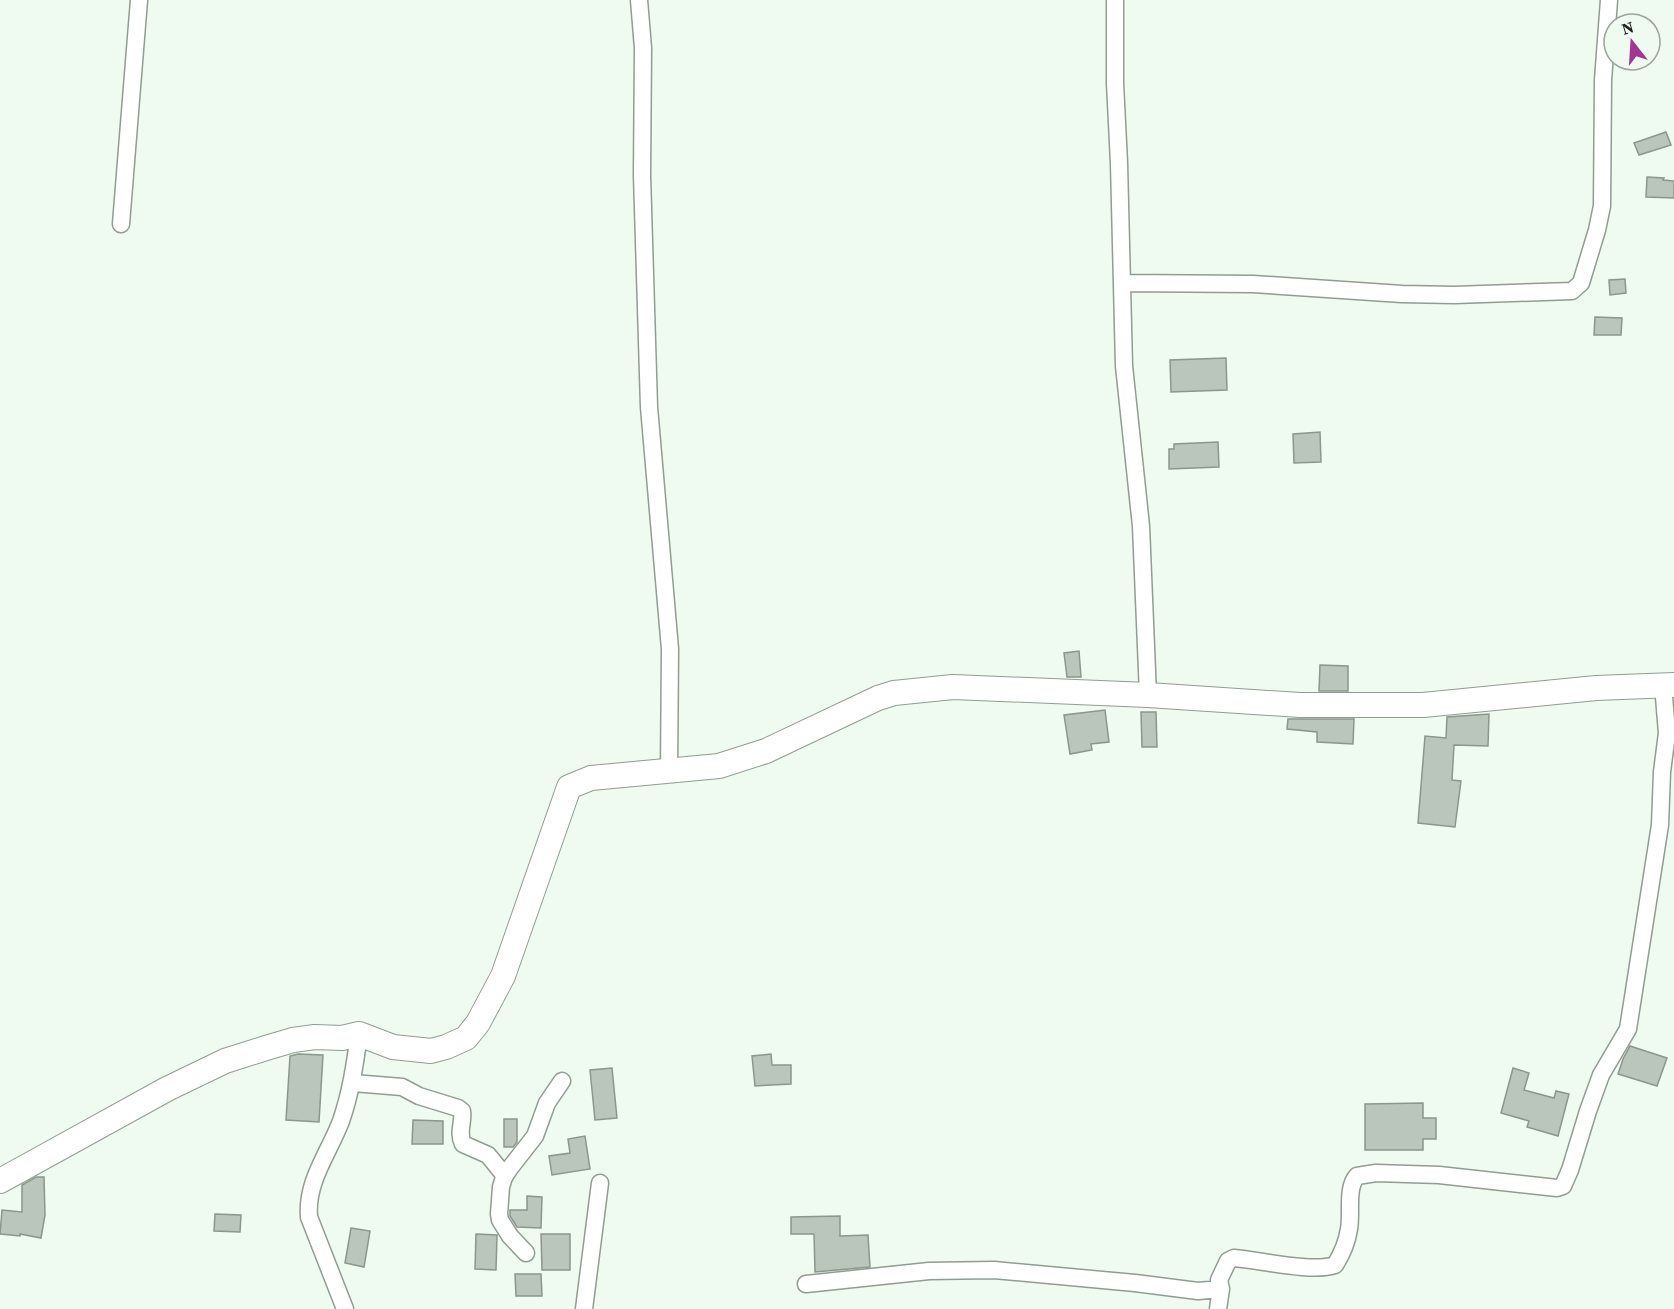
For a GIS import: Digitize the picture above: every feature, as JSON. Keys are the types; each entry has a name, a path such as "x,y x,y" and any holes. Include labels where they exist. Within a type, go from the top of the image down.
{"street":[{"path":"121,224 139,0"},
{"path":"639,0 643,48 642,175 649,407 670,649 669,772"},
{"path":"1115,0 1115,83 1124,366 1141,526 1148,695"},
{"path":"1122,283 1253,284 1402,294 1454,295 1572,291 1581,283 1602,206 1603,80 1609,0"},
{"path":"0,1181 157,1095 225,1061 293,1040 315,1037 342,1038 359,1034 393,1047 431,1051 466,1038 478,1023 503,976 569,787 591,778 719,766 766,751 825,722 894,693 953,687 1148,695 1300,705 1423,705 1596,688 1669,685 1660,825 1628,1029 1601,1075 1563,1186 1557,1188 1439,1175 1376,1173 1357,1176 1352,1182 1351,1212 1344,1250 1335,1265 1325,1268 1308,1267 1234,1258 1228,1261 1219,1280 1221,1289 1218,1309"},
{"path":"345,1309 309,1217 307,1201 315,1176 340,1122 353,1083 359,1034"},
{"path":"526,1253 510,1236 500,1220 500,1200 505,1176 535,1136 547,1103 562,1081"},
{"path":"353,1083 402,1087 419,1096 458,1108 463,1114 460,1130 463,1144 488,1155 505,1176"},
{"path":"584,1309 600,1183"},
{"path":"806,1284 929,1271 994,1270 1198,1291 1221,1289"}],"building":[{"path":"1666,132 1671,145 1639,155 1634,143"},
{"path":"1647,177 1674,181 1674,198 1646,197"},
{"path":"1625,279 1626,293 1610,295 1609,280"},
{"path":"1595,317 1622,318 1621,335 1594,335"},
{"path":"1226,358 1227,390 1171,392 1170,360"},
{"path":"1320,432 1321,462 1294,463 1293,434"},
{"path":"1218,442 1219,467 1169,469 1169,449 1174,449 1174,444"},
{"path":"1079,651 1081,677 1067,677 1064,653"},
{"path":"1320,665 1348,666 1348,691 1319,691"},
{"path":"1105,710 1109,742 1091,744 1092,750 1070,754 1064,715"},
{"path":"1141,712 1156,712 1157,747 1142,747"},
{"path":"1489,714 1488,746 1454,745 1452,780 1461,781 1455,827 1418,823 1425,736 1446,738 1447,717"},
{"path":"1288,719 1354,719 1353,744 1317,742 1317,732 1287,729"},
{"path":"1630,1046 1667,1058 1657,1086 1618,1074"},
{"path":"771,1054 772,1065 791,1065 791,1084 755,1086 752,1056"},
{"path":"323,1055 319,1122 286,1120 290,1056"},
{"path":"612,1068 617,1118 595,1120 590,1070"},
{"path":"1513,1068 1529,1073 1524,1090 1554,1098 1556,1091 1569,1094 1558,1136 1527,1127 1529,1121 1501,1113"},
{"path":"1423,1103 1423,1118 1436,1118 1436,1139 1423,1139 1423,1150 1365,1150 1365,1104"},
{"path":"504,1119 517,1119 517,1142 513,1147 504,1147"},
{"path":"413,1120 443,1121 443,1144 412,1144"},
{"path":"585,1136 590,1169 552,1175 549,1156 570,1153 568,1139"},
{"path":"36,1177 44,1177 45,1215 41,1238 20,1234 20,1236 0,1234 2,1210 22,1212 22,1185"},
{"path":"527,1196 542,1197 541,1228 517,1227 510,1216 510,1210 527,1210"},
{"path":"215,1214 241,1215 240,1232 214,1231"},
{"path":"840,1216 840,1236 868,1235 870,1267 815,1272 814,1234 791,1234 791,1217"},
{"path":"351,1228 370,1231 364,1267 345,1263"},
{"path":"476,1234 497,1235 496,1270 475,1269"},
{"path":"541,1234 570,1234 570,1270 542,1270"},
{"path":"515,1274 541,1274 542,1296 516,1296"}]}
